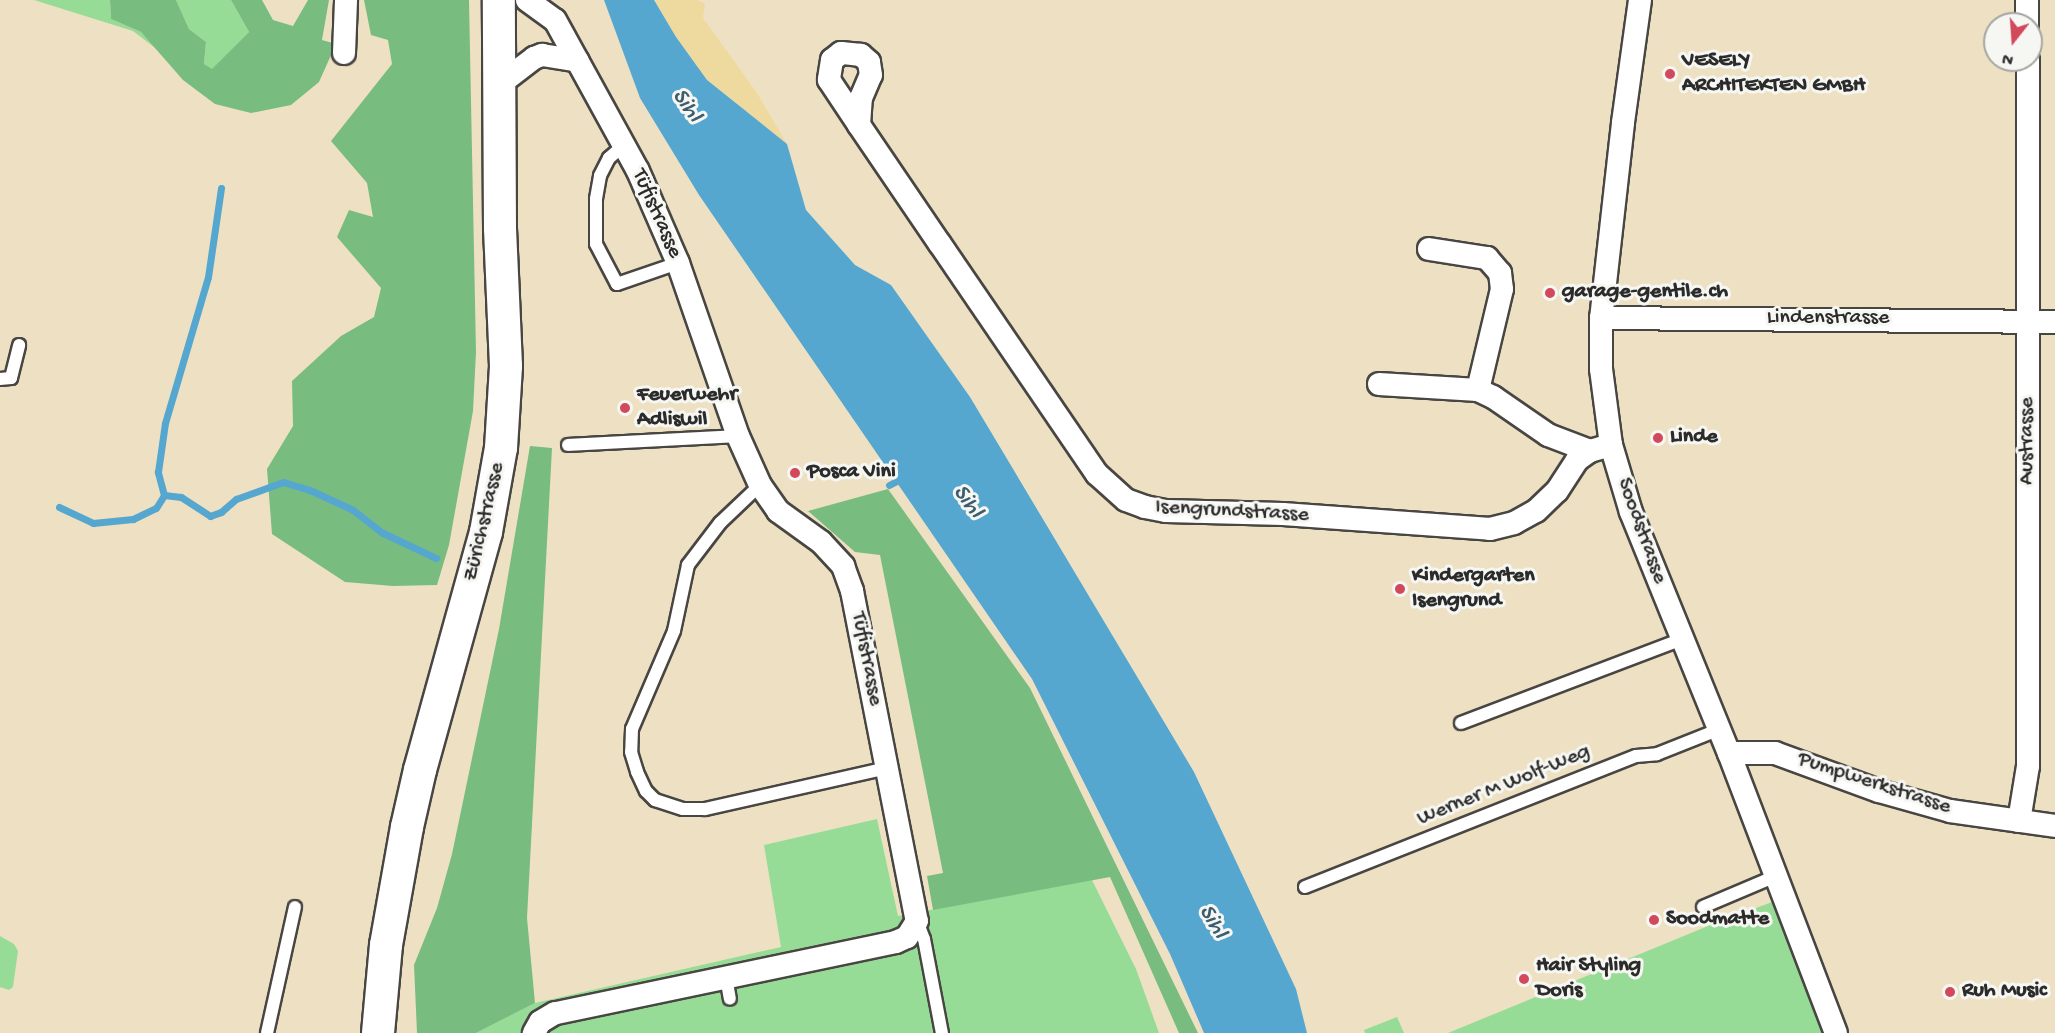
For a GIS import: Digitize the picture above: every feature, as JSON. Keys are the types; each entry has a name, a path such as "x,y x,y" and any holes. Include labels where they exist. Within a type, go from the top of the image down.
{"main road":[{"name":"Zürichstrasse","path":"378,1033 386,945 407,827 420,770 486,532 501,448 506,366 500,228 499,0"}],"street":[{"path":"344,53 346,0"},
{"name":"Tüfistrasse","path":"527,0 555,20 624,145 644,168 738,436 760,484 778,511 821,542 843,566 852,591 917,921"},
{"name":"Soodstrasse","path":"1640,0 1623,123 1601,318 1600,448 1630,512 1720,729 1836,1033"},
{"path":"500,84 534,58 542,55 578,61"},
{"name":"Austrasse","path":"2019,821 2028,766 2028,72"},
{"name":"Isengrundstrasse","path":"859,125 1097,474 1126,500 1166,511 1283,514 1490,529 1514,523 1536,511 1557,491 1577,460 1600,448"},
{"path":"1429,249 1487,258 1500,273 1502,289 1478,390"},
{"name":"Lindenstrasse","path":"1601,318 2055,322"},
{"path":"1379,384 1478,390 1493,397 1548,435 1600,448"},
{"name":"Pumpwerkstrasse","path":"1729,753 1774,753 1880,791 1950,811 2055,826"},
{"path":"534,1033 540,1022 555,1012 728,988 896,942 907,937 917,921"}],"lane":[{"path":"624,145 609,158 600,176 596,199 596,243 617,284 678,263"},
{"path":"0,379 11,378 19,345"},
{"path":"567,445 738,436"},
{"path":"760,484 720,523 688,565 668,648 632,729 631,752 637,772 646,791 655,800 683,809 705,809 887,768"},
{"path":"1461,723 1682,639"},
{"name":"Werner M Wolf-Weg","path":"1305,887 1636,756 1657,754 1720,729"},
{"path":"1703,907 1776,876"},
{"path":"267,1033 295,907"},
{"path":"917,921 924,939 942,1033"}],"green space":[{"path":"34,0 110,0 111,19 141,32 163,54 133,31"},
{"path":"110,0 176,0 189,29 206,42 204,64 212,69 249,32 231,0 262,0 273,20 293,26 308,0 329,0 322,40 336,44 319,82 291,105 251,113 215,104 183,80 141,32 111,19"},
{"path":"176,0 231,0 249,32 212,70 204,64 206,42 189,29"},
{"path":"364,0 469,0 476,352 473,411 449,545 437,585 393,586 345,582 272,534 267,469 293,426 292,381 341,336 374,317 381,288 337,237 349,210 373,217 367,183 331,141 392,64 388,40 371,35"},
{"path":"530,446 552,448 527,918 535,1003 476,1033 417,1033 414,965 437,908 452,854 499,629"},
{"path":"888,489 1030,688 1198,1033 1179,1033 1110,877 933,910 927,876 943,873 880,555 855,552 808,511"},
{"path":"877,819 898,916 1092,880 1136,969 1159,1033 476,1033 535,1003 781,947 764,845"},
{"path":"1772,902 1825,1033 1448,1033 1708,926"},
{"path":"0,936 14,944 18,951 13,987 9,990 0,987"},
{"path":"1397,1017 1404,1033 1365,1033 1364,1030"}],"sand":[{"path":"654,0 698,0 705,4 703,18 757,93 787,144 707,80 676,37"}],"water":[{"name":"Sihl","path":"604,0 654,0 676,37 707,80 787,144 806,210 855,265 891,285 970,397 1194,772 1296,989 1307,1033 1204,1033 1170,954 1032,679 699,195 640,98"}],"waterway":[{"path":"164,495 158,472 165,423 208,277 221,188"},
{"path":"889,485 903,478"},
{"path":"59,507 93,523 133,519 156,508 164,495 181,497 210,516 221,512 236,499 283,482 310,490 353,510 381,532 436,558"}],"place":[{"name":"VESELY ARCHITEKTEN GMBH","path":"1670,74"},
{"name":"garage-gentile.ch","path":"1550,293"},
{"name":"Feuerwehr Adliswil","path":"625,408"},
{"name":"Linde","path":"1658,438"},
{"name":"Posca Vini","path":"795,473"},
{"name":"Kindergarten Isengrund","path":"1400,589"},
{"name":"Soodmatte","path":"1654,920"},
{"name":"Hair Styling Doris","path":"1524,979"},
{"name":"Ruh Music","path":"1950,992"}]}
